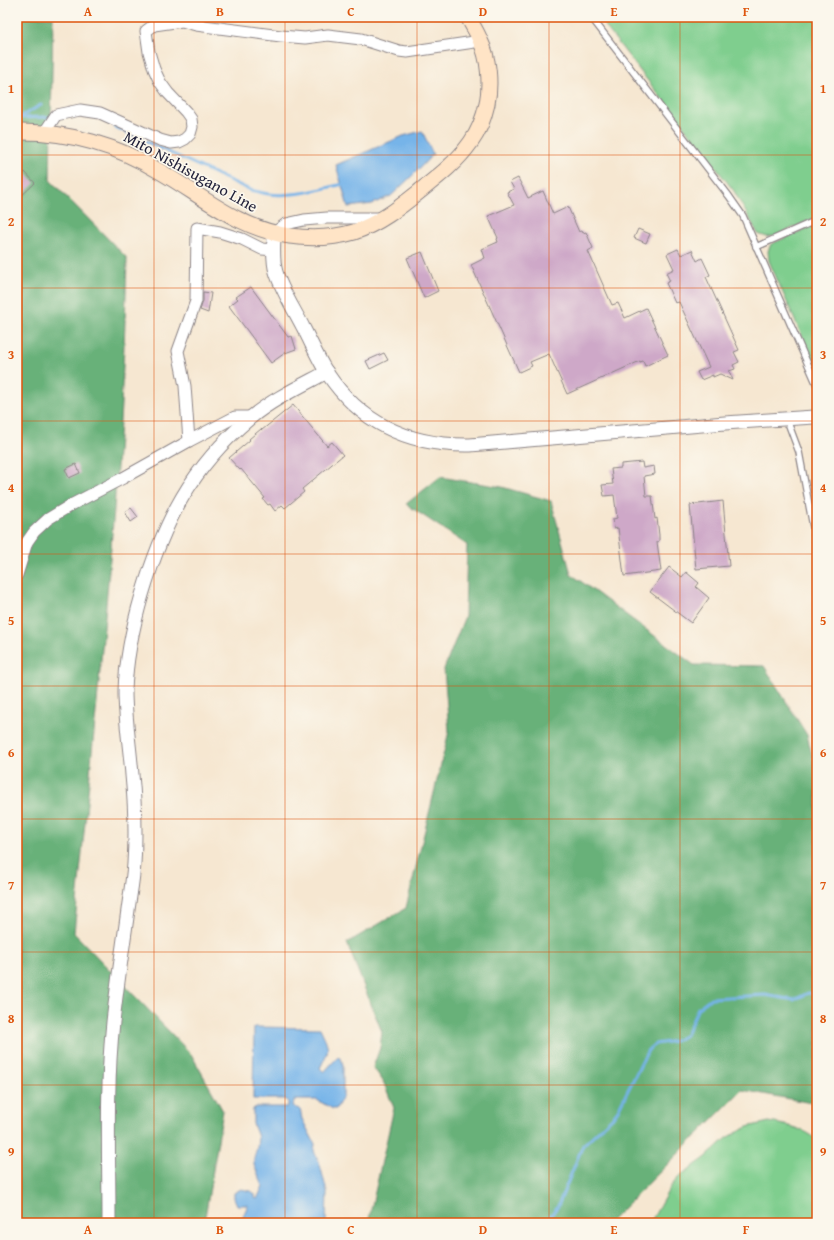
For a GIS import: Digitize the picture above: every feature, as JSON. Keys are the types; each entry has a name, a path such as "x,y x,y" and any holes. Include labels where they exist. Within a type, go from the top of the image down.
{"main road":[{"name":"Mito Nishisugano Line","path":"17,132 44,132 88,140 126,153 162,172 224,213 240,221 274,233 318,238 337,236 360,230 384,218 450,167 462,155 472,140 481,123 487,103 488,81 486,60 481,41 468,17"}],"street":[{"path":"44,132 56,115 80,110 100,113 160,140 171,143 179,142 185,139 190,134 192,127 191,119 160,82 149,52 146,31 154,25 182,21 196,25 305,38 328,35 361,39 399,51 407,52 481,41"},
{"path":"189,441 185,386 178,351 196,301 197,228 220,232 242,239 262,248 274,250"},
{"path":"274,233 275,272 327,372 343,394 362,412 391,430 407,437 426,442 450,445 470,445 814,417"},
{"path":"109,1223 110,1056 134,867 136,838 125,694 129,645 144,589 158,546 182,497 200,470 221,446 252,417 287,393 327,372"},
{"path":"17,574 27,542 34,532 48,519 71,505 235,417 252,417"}],"lane":[{"path":"591,17 743,216 817,385"},
{"path":"756,247 817,220"},
{"path":"787,419 799,452 817,548"}],"green space":[{"path":"17,17 53,17 50,180 127,258 120,427 114,511 74,933 191,1054 223,1111 204,1223 17,1223"},
{"path":"598,17 817,17 817,217 775,236 767,237 758,234 734,191"},
{"path":"817,224 817,371 769,261 768,251 771,244"},
{"path":"440,477 502,487 551,501 571,574 694,665 764,666 807,735 817,776 817,1104 742,1090 609,1223 368,1223 394,1108 383,1081 373,1067 380,1048 382,1032 347,943 406,908 449,731 444,669 465,616 467,545 406,504"},
{"path":"769,1122 801,1130 817,1140 817,1223 650,1223 671,1186 681,1175 705,1158 727,1138 747,1127"}],"water":[{"path":"422,131 433,154 415,173 391,196 372,204 348,207 336,165 403,136"},
{"path":"254,1027 320,1028 328,1048 320,1068 324,1072 338,1057 341,1058 343,1065 343,1096 336,1109 333,1109 317,1100 294,1100 293,1107 300,1109 302,1119 315,1144 314,1151 320,1165 327,1192 326,1223 243,1223 243,1216 248,1205 237,1205 234,1198 234,1193 241,1189 251,1191 255,1194 255,1198 257,1199 263,1186 254,1165 258,1137 253,1124 253,1109 256,1107 288,1106 288,1101 285,1099 253,1099"}],"building":[{"path":"25,172 35,183 17,200 17,180"},
{"path":"518,178 528,198 543,191 553,214 568,207 579,232 586,232 593,248 588,251 612,305 618,303 625,318 646,308 668,355 645,366 643,361 640,361 567,394 549,354 530,362 532,366 519,372 471,265 485,258 482,249 498,242 498,238 488,216 514,205 507,192 514,189 510,182"},
{"path":"638,229 650,234 646,243 634,238"},
{"path":"678,249 681,255 692,250 697,261 702,258 710,275 706,277 739,350 734,352 739,362 733,365 735,369 729,371 733,380 720,374 701,380 697,372 709,367 679,302 675,303 666,283 670,281 666,273 674,269 667,254"},
{"path":"422,252 438,291 424,298 407,258"},
{"path":"251,287 288,337 292,336 296,349 285,353 271,363 229,306 238,299 236,297"},
{"path":"203,292 211,293 208,313 200,310 203,301"},
{"path":"384,353 388,360 370,369 366,361"},
{"path":"293,405 327,446 332,442 343,455 302,489 304,492 285,508 282,505 275,511 270,504 268,505 263,499 265,498 241,469 240,470 229,458 261,429 262,430"},
{"path":"642,462 643,468 654,466 655,474 644,476 646,496 652,496 655,519 657,518 659,541 657,542 661,571 624,576 618,528 614,529 613,519 617,518 614,495 604,496 602,485 613,484 611,469 621,468 621,464"},
{"path":"76,464 80,473 69,478 65,469"},
{"path":"723,501 729,566 696,569 690,505"},
{"path":"131,508 138,517 131,522 125,512"},
{"path":"669,567 682,577 686,572 699,583 696,587 709,598 691,623 650,592"}],"waterway":[{"path":"20,117 41,105"},
{"path":"17,118 49,117"},
{"path":"115,127 250,190 278,195 307,192 344,184"},
{"path":"545,1223 558,1206 583,1145 612,1118 618,1110 648,1050 655,1044 675,1041 686,1035 698,1008 711,998 765,995 794,1000 808,993 817,994"}]}
